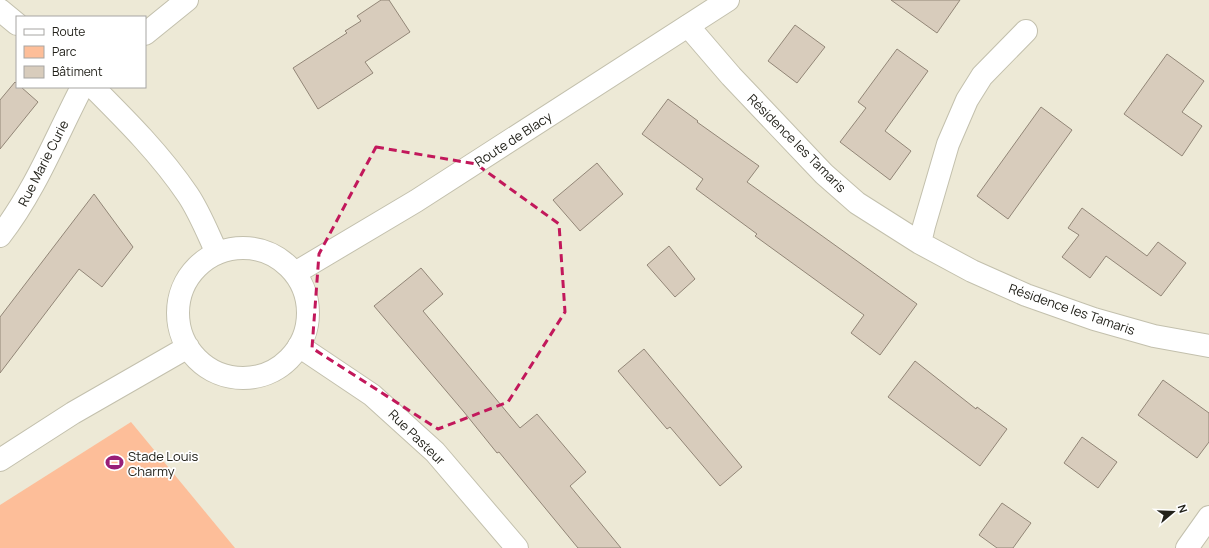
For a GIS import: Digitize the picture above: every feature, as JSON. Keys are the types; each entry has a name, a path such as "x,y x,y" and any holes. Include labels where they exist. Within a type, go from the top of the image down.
{"street":[{"path":"146,33 187,0"},
{"name":"Route de Blacy","path":"295,273 416,201 728,0"},
{"path":"0,10 16,23"},
{"name":"Résidence les Tamaris","path":"688,26 731,76 824,174 857,202 920,243 972,271 1026,296 1117,326 1154,336 1209,346"},
{"path":"920,243 948,144 968,100 982,76 1026,31"},
{"name":"Rue Marie Curie","path":"0,236 11,222 26,197 81,88"},
{"path":"94,88 142,136 168,168 189,197 217,253"},
{"path":"251,248 268,253 282,261 295,273 304,290 308,309 307,328 299,346 285,363 266,374 244,378 222,374 203,364 188,347 181,330 178,312 181,294 189,277 202,263 217,253 234,249 251,248"},
{"name":"Rue Pasteur","path":"299,346 372,395 435,452 517,548"},
{"path":"0,460 73,413 188,347"},
{"path":"1187,548 1209,517"}],"highlighted area":[{"path":"376,147 476,164 559,224 565,312 508,402 438,429 312,348 319,254"}],"green space":[{"name":"Stade Louis Charmy","path":"131,422 235,548 0,548 0,505"}],"building":[{"path":"381,0 389,0 410,32 365,62 373,73 318,109 293,68 347,33 345,31 361,21 357,16"},
{"path":"891,0 960,0 937,33"},
{"path":"795,25 825,47 797,83 768,61"},
{"path":"897,49 928,71 885,131 911,151 890,180 840,142 866,108 858,102"},
{"path":"1167,54 1204,81 1182,112 1202,126 1182,156 1124,114"},
{"path":"15,82 16,88 22,88 38,102 0,149 0,100"},
{"path":"668,99 698,121 697,122 759,166 747,182 917,304 880,355 851,333 864,315 755,236 757,234 696,189 703,179 642,134"},
{"path":"1041,107 1072,130 1008,219 977,196"},
{"path":"597,163 623,194 580,231 553,200"},
{"path":"94,194 133,247 102,287 79,269 0,373 0,317"},
{"path":"1082,208 1147,256 1158,242 1186,263 1161,296 1106,256 1090,278 1062,257 1079,235 1068,228"},
{"path":"669,246 695,279 675,297 647,265"},
{"path":"421,268 443,294 423,311 520,428 537,414 586,472 570,486 621,548 578,548 499,452 497,453 374,306"},
{"path":"644,349 742,467 720,486 670,427 667,429 618,371"},
{"path":"915,361 976,409 977,407 1007,429 980,466 888,397"},
{"path":"1163,380 1209,413 1209,442 1197,458 1138,415"},
{"path":"1082,437 1117,462 1098,488 1064,463"},
{"path":"1002,503 1031,523 1013,548 997,548 979,535"}],"place":[{"name":"Stade Louis Charmy","path":"115,463"}]}
